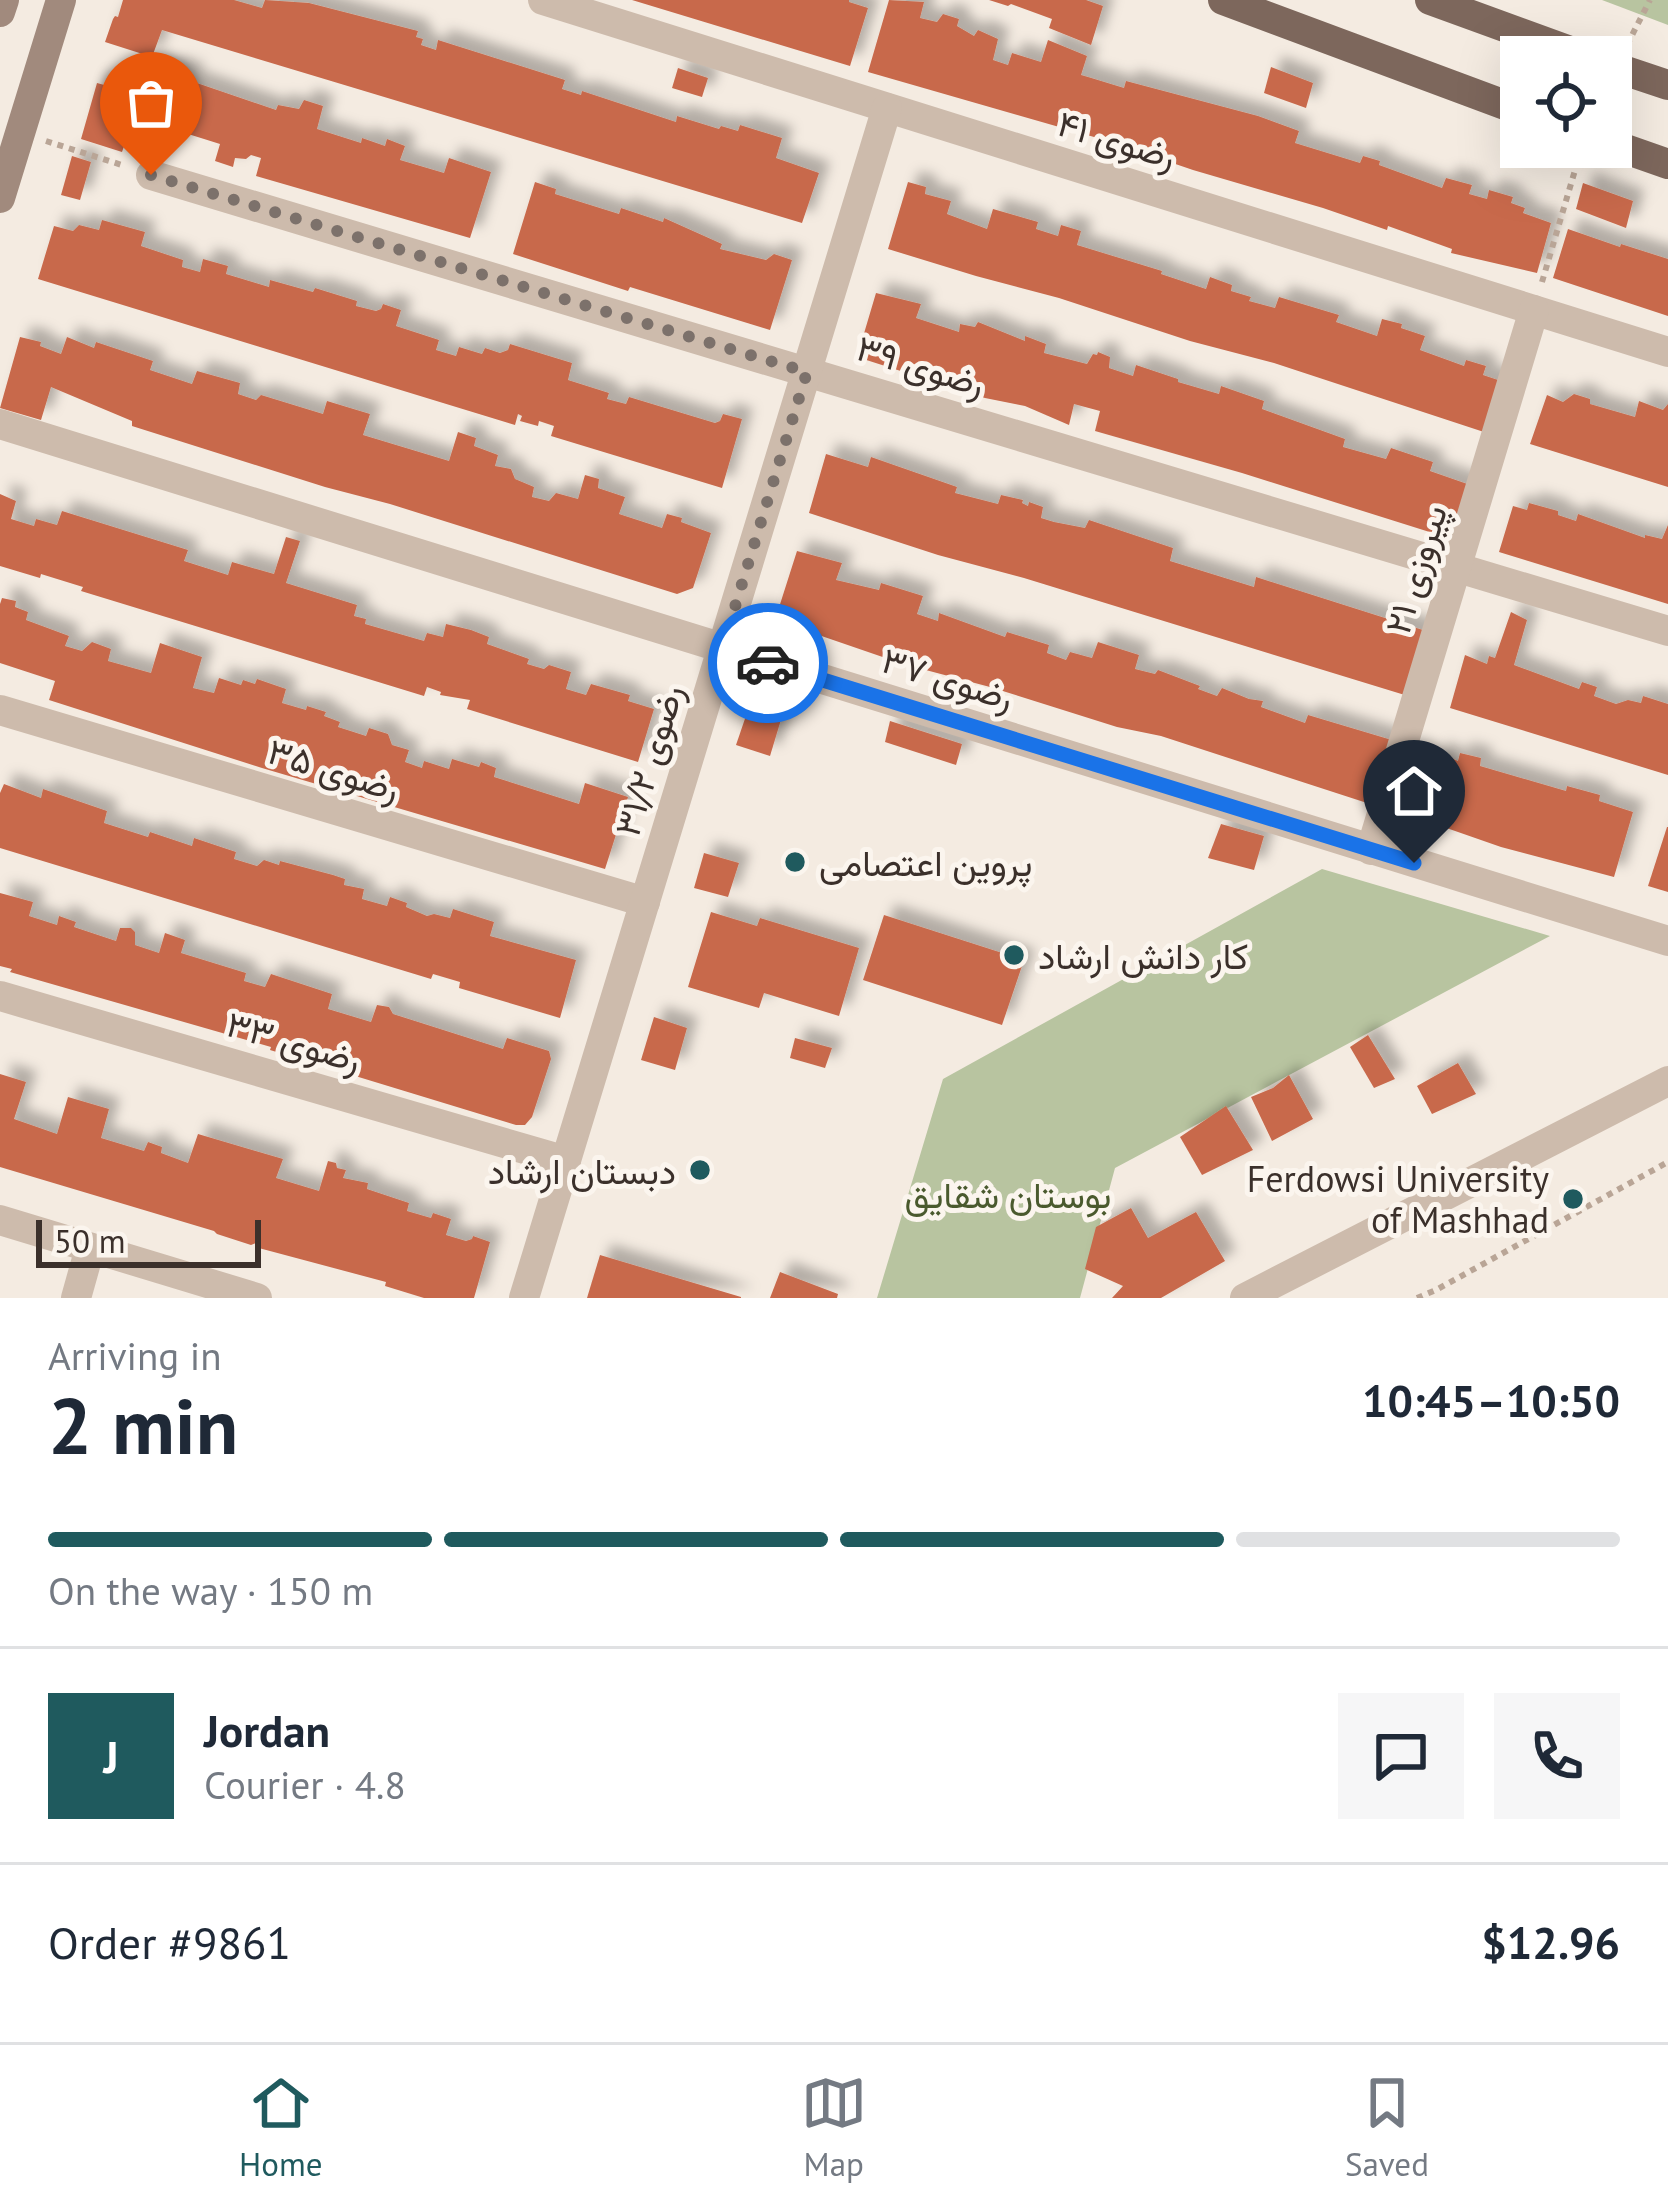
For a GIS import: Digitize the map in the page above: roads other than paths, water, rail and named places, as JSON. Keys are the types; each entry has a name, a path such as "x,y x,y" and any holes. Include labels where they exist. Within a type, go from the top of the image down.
{"main road":[{"path":"1223,0 1500,103"},
{"path":"1430,0 1529,36"},
{"path":"1632,73 1668,85"},
{"path":"1632,151 1668,164"}],"street":[{"path":"0,12 4,0"},
{"path":"0,197 61,0"},
{"name":"رضوی ۴۱","path":"542,0 1668,352"},
{"name":"رضوی ۳۱/۲","path":"524,1298 887,108"},
{"name":"رضوی ۳۹","path":"151,175 1668,631"},
{"name":"پیروزی ۲۱","path":"1371,850 1534,310"},
{"name":"رضوی ۳۷","path":"0,424 1668,941"},
{"name":"رضوی ۳۵","path":"0,710 645,902"},
{"name":"رضوی ۳۳","path":"0,996 566,1161"},
{"path":"1245,1298 1668,1081"},
{"path":"0,1220 257,1298"},
{"path":"76,1298 90,1248"}],"place":[{"name":"پروین اعتصامی","path":"795,862"},
{"name":"کار دانش ارشاد","path":"1014,955"},
{"name":"دبستان ارشاد","path":"700,1170"},
{"name":"Ferdowsi University of Mashhad","path":"1573,1199"}],"park label":[{"name":"بوستان شقایق","path":"1008,1194"}]}
